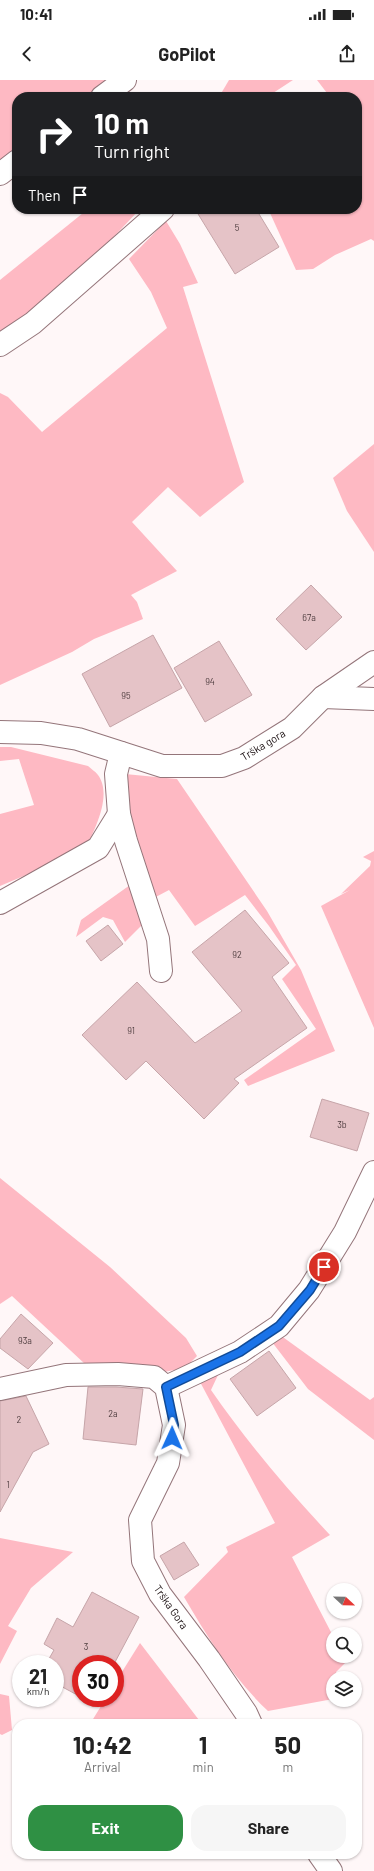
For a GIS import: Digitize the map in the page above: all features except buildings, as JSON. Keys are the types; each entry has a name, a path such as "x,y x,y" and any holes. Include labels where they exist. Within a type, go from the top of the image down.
{"street":[{"path":"109,92 125,80"},
{"path":"0,174 12,165"},
{"path":"0,345 33,323 157,214"},
{"name":"Trška gora","path":"0,732 41,733 78,739 162,766 222,766 244,758 292,728 323,697 374,662"},
{"path":"323,697 374,699"},
{"path":"120,753 116,774 119,814 126,841 158,939 161,971"},
{"path":"0,903 98,848 119,814"},
{"path":"0,1389 66,1375 118,1374 154,1378 166,1387 240,1352 279,1326 310,1290 345,1232 374,1172"},
{"name":"Trška Gora","path":"166,1387 174,1425 168,1463 140,1520 143,1560 160,1594 209,1659 249,1719"},
{"path":"323,1859 331,1871"}],"shaded area":[{"path":"0,80 110,80 94,92 12,92 12,153 0,162"},
{"path":"229,80 293,80 275,92 222,92"},
{"path":"317,80 374,80 374,241 371,239 335,255 313,269 296,270 270,214 362,214 362,92 326,92"},
{"path":"82,214 135,214 108,243 57,291 0,332 0,280"},
{"path":"166,221 180,244 198,283 183,287 244,482 200,517 168,487 132,522 177,571 131,595 137,602 143,619 94,639 72,652 0,685 0,393 8,397 42,432 167,328 151,292 129,259"},
{"path":"374,444 374,552 347,511 333,478"},
{"path":"0,747 11,747 88,766 98,775 104,792 103,803 97,823 85,850 0,886 0,814 34,805 19,759 0,761"},
{"path":"125,774 177,779 267,911 301,970 335,1051 248,1086 244,1080 316,1029 282,979 296,965 245,895 195,926 169,890 152,899 136,852"},
{"path":"374,851 374,1028 321,906 350,890 341,894 370,866 371,861 363,857"},
{"path":"130,885 142,925 125,942 113,920 103,917 76,937 81,920"},
{"path":"0,1178 110,1267 186,1338 197,1356 185,1368 164,1372 138,1367 85,1364 12,1296 0,1304"},
{"path":"280,1335 370,1400 374,1397 374,1440 308,1389 272,1342"},
{"path":"218,1375 211,1390 268,1465 330,1535 292,1557 328,1627 326,1627 326,1663 345,1663 337,1671 326,1671 326,1700 268,1711 232,1671 202,1627 184,1597 228,1552 226,1547 275,1523 199,1380"},
{"path":"0,1538 73,1552 31,1588 8,1626 17,1631 0,1664"},
{"path":"140,1643 198,1719 93,1719 100,1707 124,1707 124,1669"},
{"path":"0,1694 9,1696 12,1730 2,1735 0,1734"}],"route":[{"path":"172,1438 174,1425 166,1387 240,1352 279,1326 310,1290 324,1267"}]}
